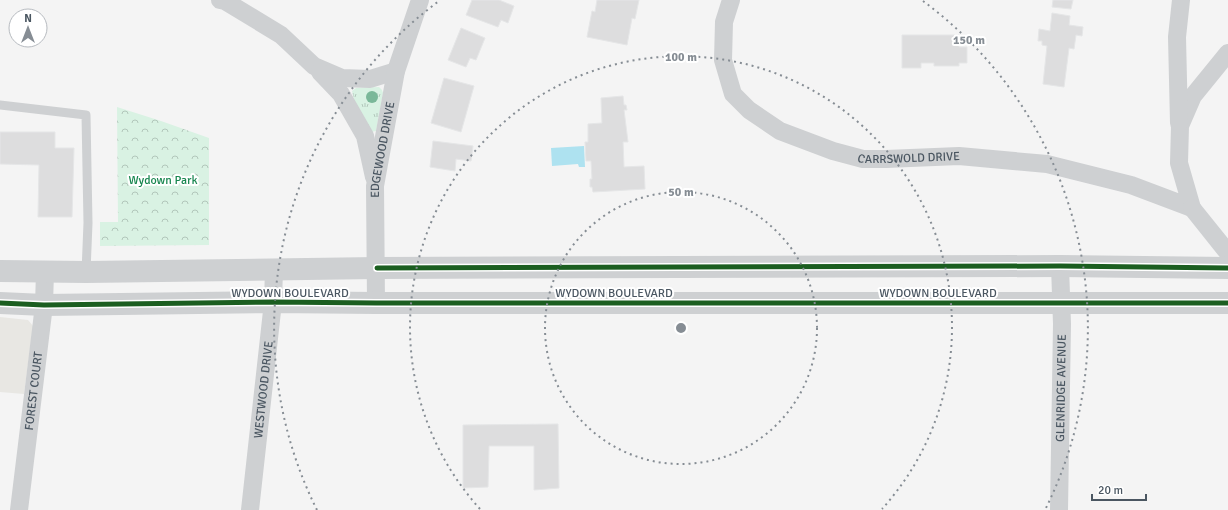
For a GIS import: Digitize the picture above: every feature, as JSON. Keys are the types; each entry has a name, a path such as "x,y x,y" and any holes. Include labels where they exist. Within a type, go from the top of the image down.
{"street":[{"path":"223,0 281,35 341,94 365,136 375,186"},
{"name":"EDGEWOOD DRIVE","path":"376,303 375,186 396,71 420,0"},
{"name":"CARRSWOLD DRIVE","path":"731,0 724,22 723,60 733,94 749,110 780,132 833,151 864,159 886,160 959,156 1047,164 1131,185 1192,208"},
{"path":"1181,0 1177,37 1180,126 1179,163 1192,208 1228,253"},
{"path":"1180,126 1193,96 1228,53"},
{"path":"314,66 342,78 370,79 396,71"},
{"name":"WYDOWN BOULEVARD","path":"0,271 86,272 376,268 1060,266 1228,268"},
{"name":"GLENRIDGE AVENUE","path":"1059,510 1062,303 1060,266"},
{"name":"WESTWOOD DRIVE","path":"250,510 273,302 274,269"},
{"name":"FOREST COURT","path":"19,510 44,305 45,272"},
{"name":"WYDOWN BOULEVARD","path":"0,303 44,305 273,302 1228,303"}],"lane":[{"path":"0,105 86,115 88,223 86,272"}],"shaded area":[{"path":"0,317 28,320 33,326 24,394 0,392"}],"green space":[{"path":"379,87 383,93 376,131 371,132 354,100 352,91 356,88"},
{"name":"Wydown Park","path":"117,107 209,138 209,245 100,246 100,222 118,222"}],"water":[{"path":"584,146 585,167 579,167 578,164 552,166 551,148"}],"building":[{"path":"472,0 499,0 514,6 508,23 501,20 498,27 466,15"},
{"path":"597,0 639,0 635,19 632,18 627,45 587,37 592,11 595,12"},
{"path":"1053,0 1073,0 1071,9 1052,7"},
{"path":"1052,13 1070,16 1069,25 1083,27 1082,36 1076,35 1074,49 1069,48 1064,87 1043,84 1047,46 1042,45 1042,41 1038,41 1039,29 1050,31"},
{"path":"461,28 485,38 476,60 470,58 466,67 448,60"},
{"path":"902,35 959,35 959,47 967,47 967,63 959,63 959,66 934,66 934,63 921,63 921,68 902,68"},
{"path":"444,78 474,86 461,132 431,123"},
{"path":"623,96 624,105 626,105 627,110 624,110 628,142 623,142 624,167 644,166 645,189 593,192 592,187 590,187 590,179 592,179 591,161 586,161 585,142 588,142 588,124 602,123 601,98"},
{"path":"0,132 55,132 55,148 74,148 72,217 38,217 39,165 0,164"},
{"path":"433,141 473,146 471,161 456,159 455,171 430,167"},
{"path":"558,424 559,488 534,490 534,446 489,446 488,487 463,488 463,425"}],"cycle path":[{"path":"377,268 1060,266 1228,268"},
{"path":"0,303 44,305 273,302 1228,303"}]}
